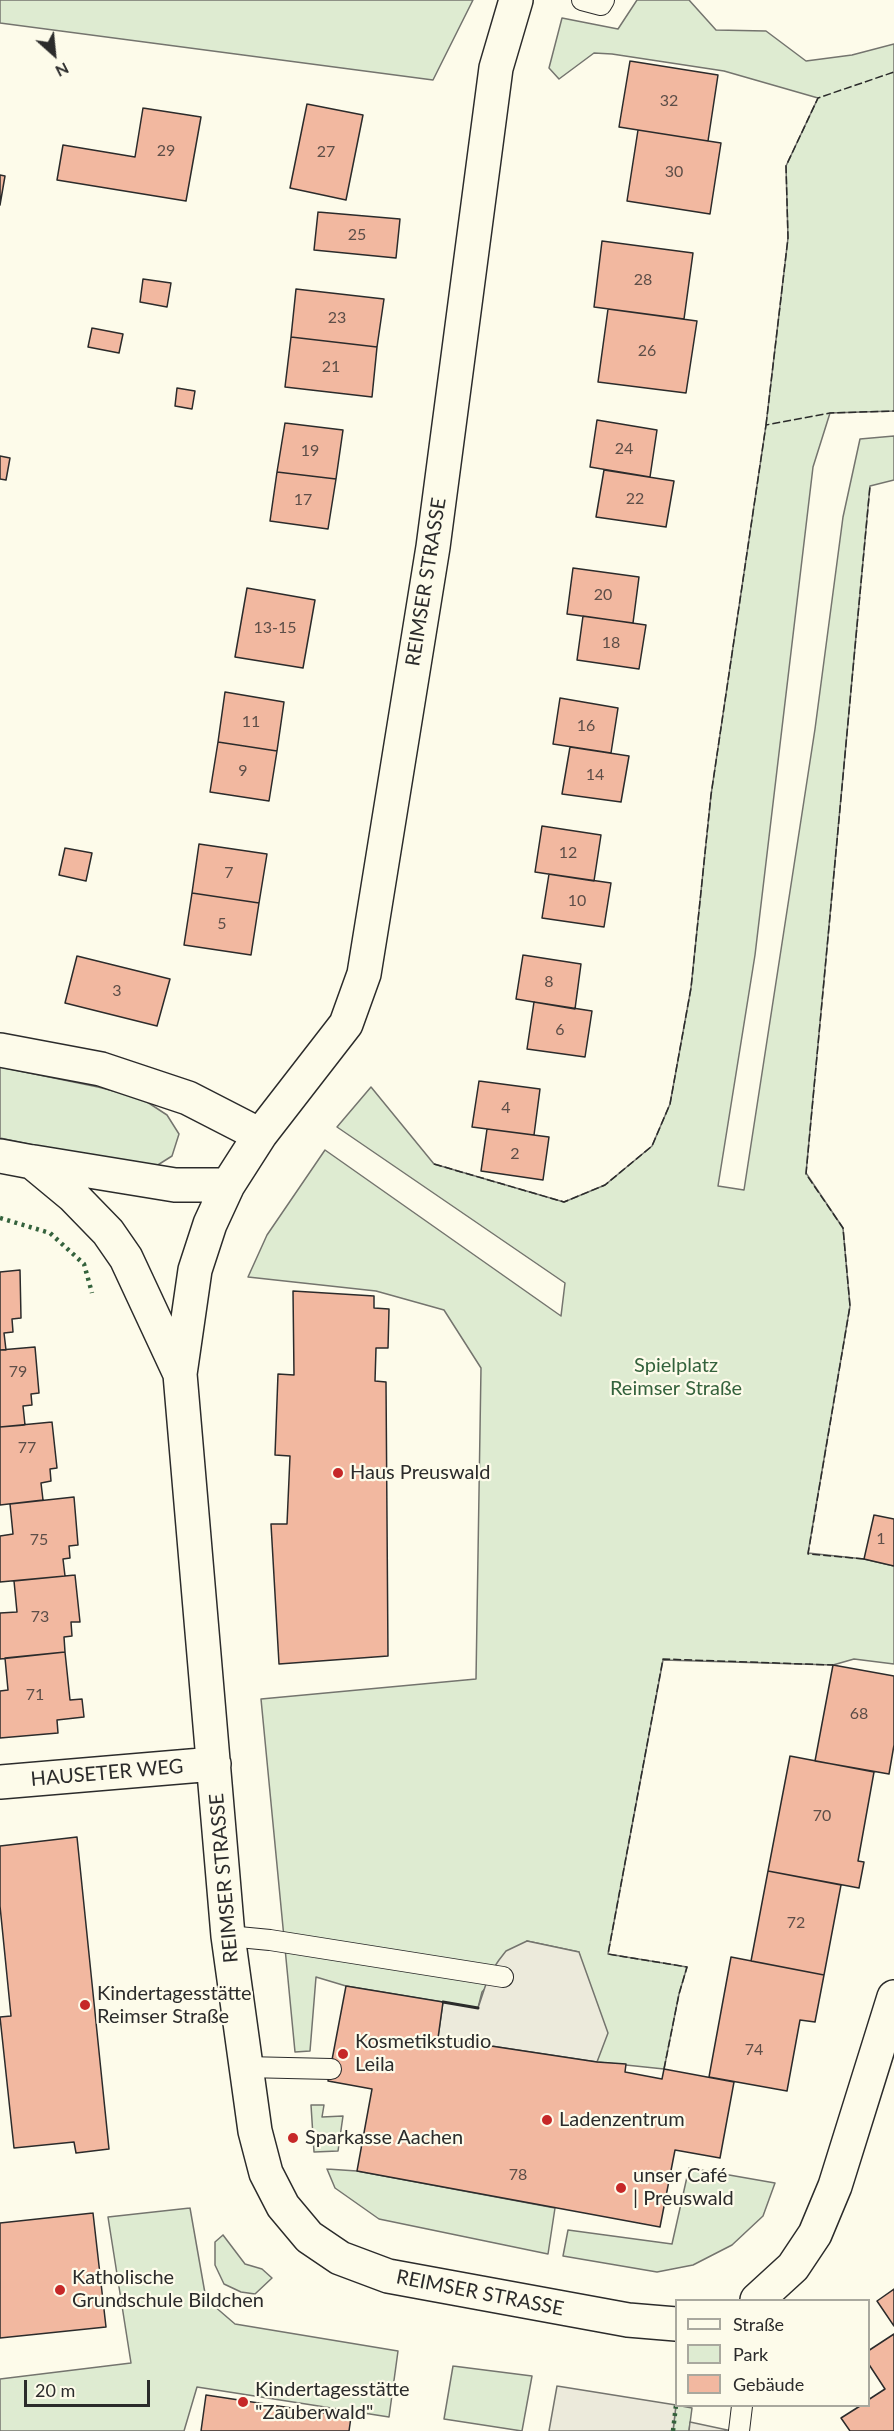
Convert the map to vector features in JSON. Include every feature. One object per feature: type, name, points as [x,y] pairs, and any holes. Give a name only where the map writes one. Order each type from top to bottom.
[{"type":"street","name":"REIMSER STRASSE","points":[[516,0],[496,68],[433,548],[364,974],[346,1024],[260,1135],[228,1185],[210,1224],[195,1270],[180,1374],[228,1936],[255,2131],[266,2173],[283,2206],[309,2237],[340,2258],[388,2276],[617,2318],[675,2324]]},
{"type":"street","points":[[0,1050],[101,1069],[123,1076],[188,1098],[260,1135]]},
{"type":"street","name":"REIMSER STRASSE","points":[[0,1156],[175,1185],[228,1185]]},
{"type":"street","name":"REIMSER STRASSE","points":[[32,1162],[73,1196],[108,1232],[126,1258],[180,1374]]},
{"type":"street","name":"HAUSETER WEG","points":[[0,1782],[214,1764]]},
{"type":"street","points":[[759,2299],[794,2267],[814,2234],[835,2186],[894,1997]]},
{"type":"lane","points":[[582,0],[601,5],[604,0]]},
{"type":"lane","points":[[228,1936],[270,1940],[503,1977]]},
{"type":"lane","points":[[245,2067],[331,2070]]},
{"type":"lane","points":[[739,2431],[742,2407]]},
{"type":"green space","points":[[0,0],[473,0],[433,80],[0,23]]},
{"type":"green space","name":"Spielplatz Reimser Straße","points":[[637,0],[689,0],[716,30],[766,31],[806,61],[852,55],[894,44],[894,411],[830,413],[813,467],[755,955],[718,1186],[744,1190],[815,729],[843,517],[860,439],[894,436],[894,480],[870,486],[806,1173],[843,1228],[850,1306],[808,1553],[864,1559],[894,1566],[894,1664],[854,1659],[833,1665],[663,1660],[608,1954],[687,1967],[679,1994],[664,2069],[597,2062],[579,1952],[527,1941],[482,1992],[478,2008],[346,1986],[316,1977],[310,2051],[295,2052],[261,1699],[476,1679],[481,1368],[444,1310],[376,1291],[248,1277],[267,1235],[325,1150],[561,1316],[565,1283],[337,1127],[371,1087],[434,1164],[564,1202],[605,1185],[652,1146],[670,1104],[691,988],[711,795],[766,425],[788,238],[786,166],[818,98],[724,71],[612,54],[594,53],[559,79],[549,68],[562,18],[618,29]]},
{"type":"green space","points":[[0,1067],[141,1098],[167,1115],[179,1134],[172,1156],[153,1168],[0,1138]]},
{"type":"green space","points":[[311,2105],[324,2105],[322,2117],[343,2116],[338,2151],[314,2152]]},
{"type":"green space","points":[[689,2168],[775,2183],[763,2216],[732,2245],[693,2265],[657,2272],[563,2256],[568,2230],[672,2244]]},
{"type":"green space","points":[[327,2169],[357,2171],[555,2208],[548,2254],[379,2219],[335,2188]]},
{"type":"green space","points":[[190,2208],[206,2299],[235,2324],[398,2351],[389,2417],[197,2387],[184,2431],[0,2431],[0,2379],[131,2363],[108,2217]]},
{"type":"green space","points":[[223,2235],[245,2264],[262,2269],[272,2278],[255,2294],[241,2292],[224,2284],[215,2265],[215,2242]]},
{"type":"green space","points":[[453,2366],[532,2376],[522,2431],[444,2419]]},
{"type":"green space","points":[[676,2407],[692,2408],[689,2431],[673,2431]]},
{"type":"shaded area","points":[[527,1941],[579,1952],[608,2033],[597,2062],[438,2038],[443,2002],[478,2008],[489,1975],[499,1960],[506,1951]]},
{"type":"shaded area","points":[[557,2386],[675,2405],[676,2407],[673,2431],[549,2431]]},
{"type":"shaded area","points":[[690,2422],[732,2431],[689,2431]]},
{"type":"building","points":[[630,61],[718,75],[708,141],[619,127]]},
{"type":"building","points":[[307,104],[363,115],[346,200],[290,188]]},
{"type":"building","points":[[143,108],[201,117],[186,201],[57,180],[63,145],[135,157]]},
{"type":"building","points":[[638,130],[721,143],[710,214],[627,201]]},
{"type":"building","points":[[0,175],[5,176],[0,205]]},
{"type":"building","points":[[318,212],[400,219],[396,258],[314,250]]},
{"type":"building","points":[[602,241],[693,253],[684,319],[594,307]]},
{"type":"building","points":[[143,279],[171,283],[167,307],[140,302]]},
{"type":"building","points":[[296,289],[384,299],[377,347],[291,337]]},
{"type":"building","points":[[608,309],[697,321],[686,393],[598,382]]},
{"type":"building","points":[[92,328],[123,334],[119,353],[88,347]]},
{"type":"building","points":[[291,337],[377,347],[372,397],[285,387]]},
{"type":"building","points":[[177,388],[195,391],[192,409],[175,406]]},
{"type":"building","points":[[597,420],[657,430],[650,477],[590,467]]},
{"type":"building","points":[[285,423],[343,430],[336,479],[277,472]]},
{"type":"building","points":[[0,456],[10,458],[6,480],[0,479]]},
{"type":"building","points":[[604,470],[674,481],[666,527],[596,517]]},
{"type":"building","points":[[277,472],[336,479],[328,529],[270,521]]},
{"type":"building","points":[[573,568],[639,577],[633,623],[567,614]]},
{"type":"building","points":[[247,588],[315,600],[303,668],[235,657]]},
{"type":"building","points":[[583,616],[646,625],[639,669],[577,660]]},
{"type":"building","points":[[225,692],[284,702],[277,751],[218,742]]},
{"type":"building","points":[[560,698],[618,708],[611,753],[553,744]]},
{"type":"building","points":[[218,742],[277,751],[269,801],[210,792]]},
{"type":"building","points":[[570,747],[629,756],[621,802],[562,794]]},
{"type":"building","points":[[542,826],[601,835],[594,881],[535,872]]},
{"type":"building","points":[[199,844],[267,854],[259,903],[192,893]]},
{"type":"building","points":[[65,848],[92,853],[86,881],[59,875]]},
{"type":"building","points":[[549,874],[611,883],[604,927],[542,918]]},
{"type":"building","points":[[192,893],[259,903],[251,955],[184,945]]},
{"type":"building","points":[[523,955],[581,964],[575,1009],[516,999]]},
{"type":"building","points":[[77,956],[170,979],[157,1026],[65,1003]]},
{"type":"building","points":[[534,1002],[592,1011],[585,1057],[527,1049]]},
{"type":"building","points":[[479,1081],[540,1089],[534,1135],[472,1127]]},
{"type":"building","points":[[487,1129],[549,1137],[543,1180],[481,1171]]},
{"type":"building","points":[[20,1270],[21,1318],[12,1319],[13,1332],[4,1333],[6,1350],[0,1350],[0,1272]]},
{"type":"building","name":"Haus Preuswald","points":[[293,1291],[374,1296],[374,1308],[389,1309],[388,1348],[376,1348],[375,1381],[386,1382],[388,1656],[279,1664],[271,1524],[287,1524],[290,1456],[275,1455],[278,1374],[294,1375]]},
{"type":"building","points":[[35,1347],[39,1393],[31,1394],[32,1405],[23,1406],[25,1425],[0,1427],[0,1350]]},
{"type":"building","points":[[52,1422],[57,1468],[50,1469],[51,1481],[41,1483],[43,1500],[0,1505],[0,1427]]},
{"type":"building","points":[[74,1497],[78,1545],[69,1546],[70,1558],[63,1559],[65,1576],[0,1582],[0,1536],[13,1534],[10,1504]]},
{"type":"building","points":[[874,1515],[894,1519],[894,1566],[864,1559]]},
{"type":"building","points":[[75,1575],[80,1622],[71,1622],[72,1636],[64,1637],[65,1652],[0,1659],[0,1613],[17,1612],[14,1581]]},
{"type":"building","points":[[65,1652],[70,1700],[82,1699],[84,1717],[57,1720],[58,1733],[0,1738],[0,1691],[8,1690],[5,1658]]},
{"type":"building","points":[[833,1665],[894,1676],[894,1745],[889,1774],[815,1761]]},
{"type":"building","points":[[790,1756],[874,1772],[858,1861],[864,1862],[859,1888],[768,1871]]},
{"type":"building","points":[[77,1837],[109,2149],[76,2153],[74,2142],[14,2148],[0,2017],[11,2016],[0,1906],[0,1846]]},
{"type":"building","points":[[768,1871],[841,1885],[824,1975],[751,1961]]},
{"type":"building","points":[[731,1957],[824,1975],[815,2022],[800,2020],[787,2091],[709,2077]]},
{"type":"building","name":"Ladenzentrum","points":[[346,1986],[443,2002],[438,2038],[597,2062],[626,2064],[625,2072],[662,2079],[664,2069],[734,2082],[720,2158],[675,2150],[660,2227],[357,2171],[372,2089],[328,2081]]},
{"type":"building","points":[[93,2213],[106,2327],[0,2338],[0,2223]]},
{"type":"building","points":[[894,2289],[894,2326],[877,2301]]},
{"type":"building","points":[[894,2334],[894,2431],[850,2431],[841,2418],[858,2407],[870,2407],[870,2399],[885,2389],[870,2366],[870,2350]]},
{"type":"building","name":"Kindertagesstätte \"Zauberwald\"","points":[[206,2395],[351,2417],[349,2431],[201,2431]]},
{"type":"hedge","points":[[0,1218],[50,1233],[84,1264],[92,1293]]},
{"type":"hedge","points":[[673,2431],[676,2407]]},
{"type":"fence","points":[[766,425],[788,238],[786,166],[818,98],[894,72]]},
{"type":"fence","points":[[434,1164],[564,1202],[605,1185],[652,1146],[670,1104],[691,988],[711,795],[766,425],[830,413],[894,411]]},
{"type":"fence","points":[[864,1559],[808,1554],[850,1306],[843,1228],[806,1174],[870,486]]},
{"type":"fence","points":[[664,2069],[679,1994],[687,1967],[608,1954],[663,1659],[833,1665]]},
{"type":"wall","points":[[443,2002],[478,2008]]},
{"type":"place","name":"Haus Preuswald","points":[[338,1473]]},
{"type":"place","name":"Kindertagesstätte Reimser Straße","points":[[85,2005]]},
{"type":"place","name":"Kosmetikstudio Leila","points":[[343,2054]]},
{"type":"place","name":"Ladenzentrum","points":[[547,2120]]},
{"type":"place","name":"Sparkasse Aachen","points":[[293,2138]]},
{"type":"place","name":"unser Café | Preuswald","points":[[621,2188]]},
{"type":"place","name":"Katholische Grundschule Bildchen","points":[[60,2290]]},
{"type":"place","name":"Kindertagesstätte \"Zauberwald\"","points":[[243,2402]]}]
